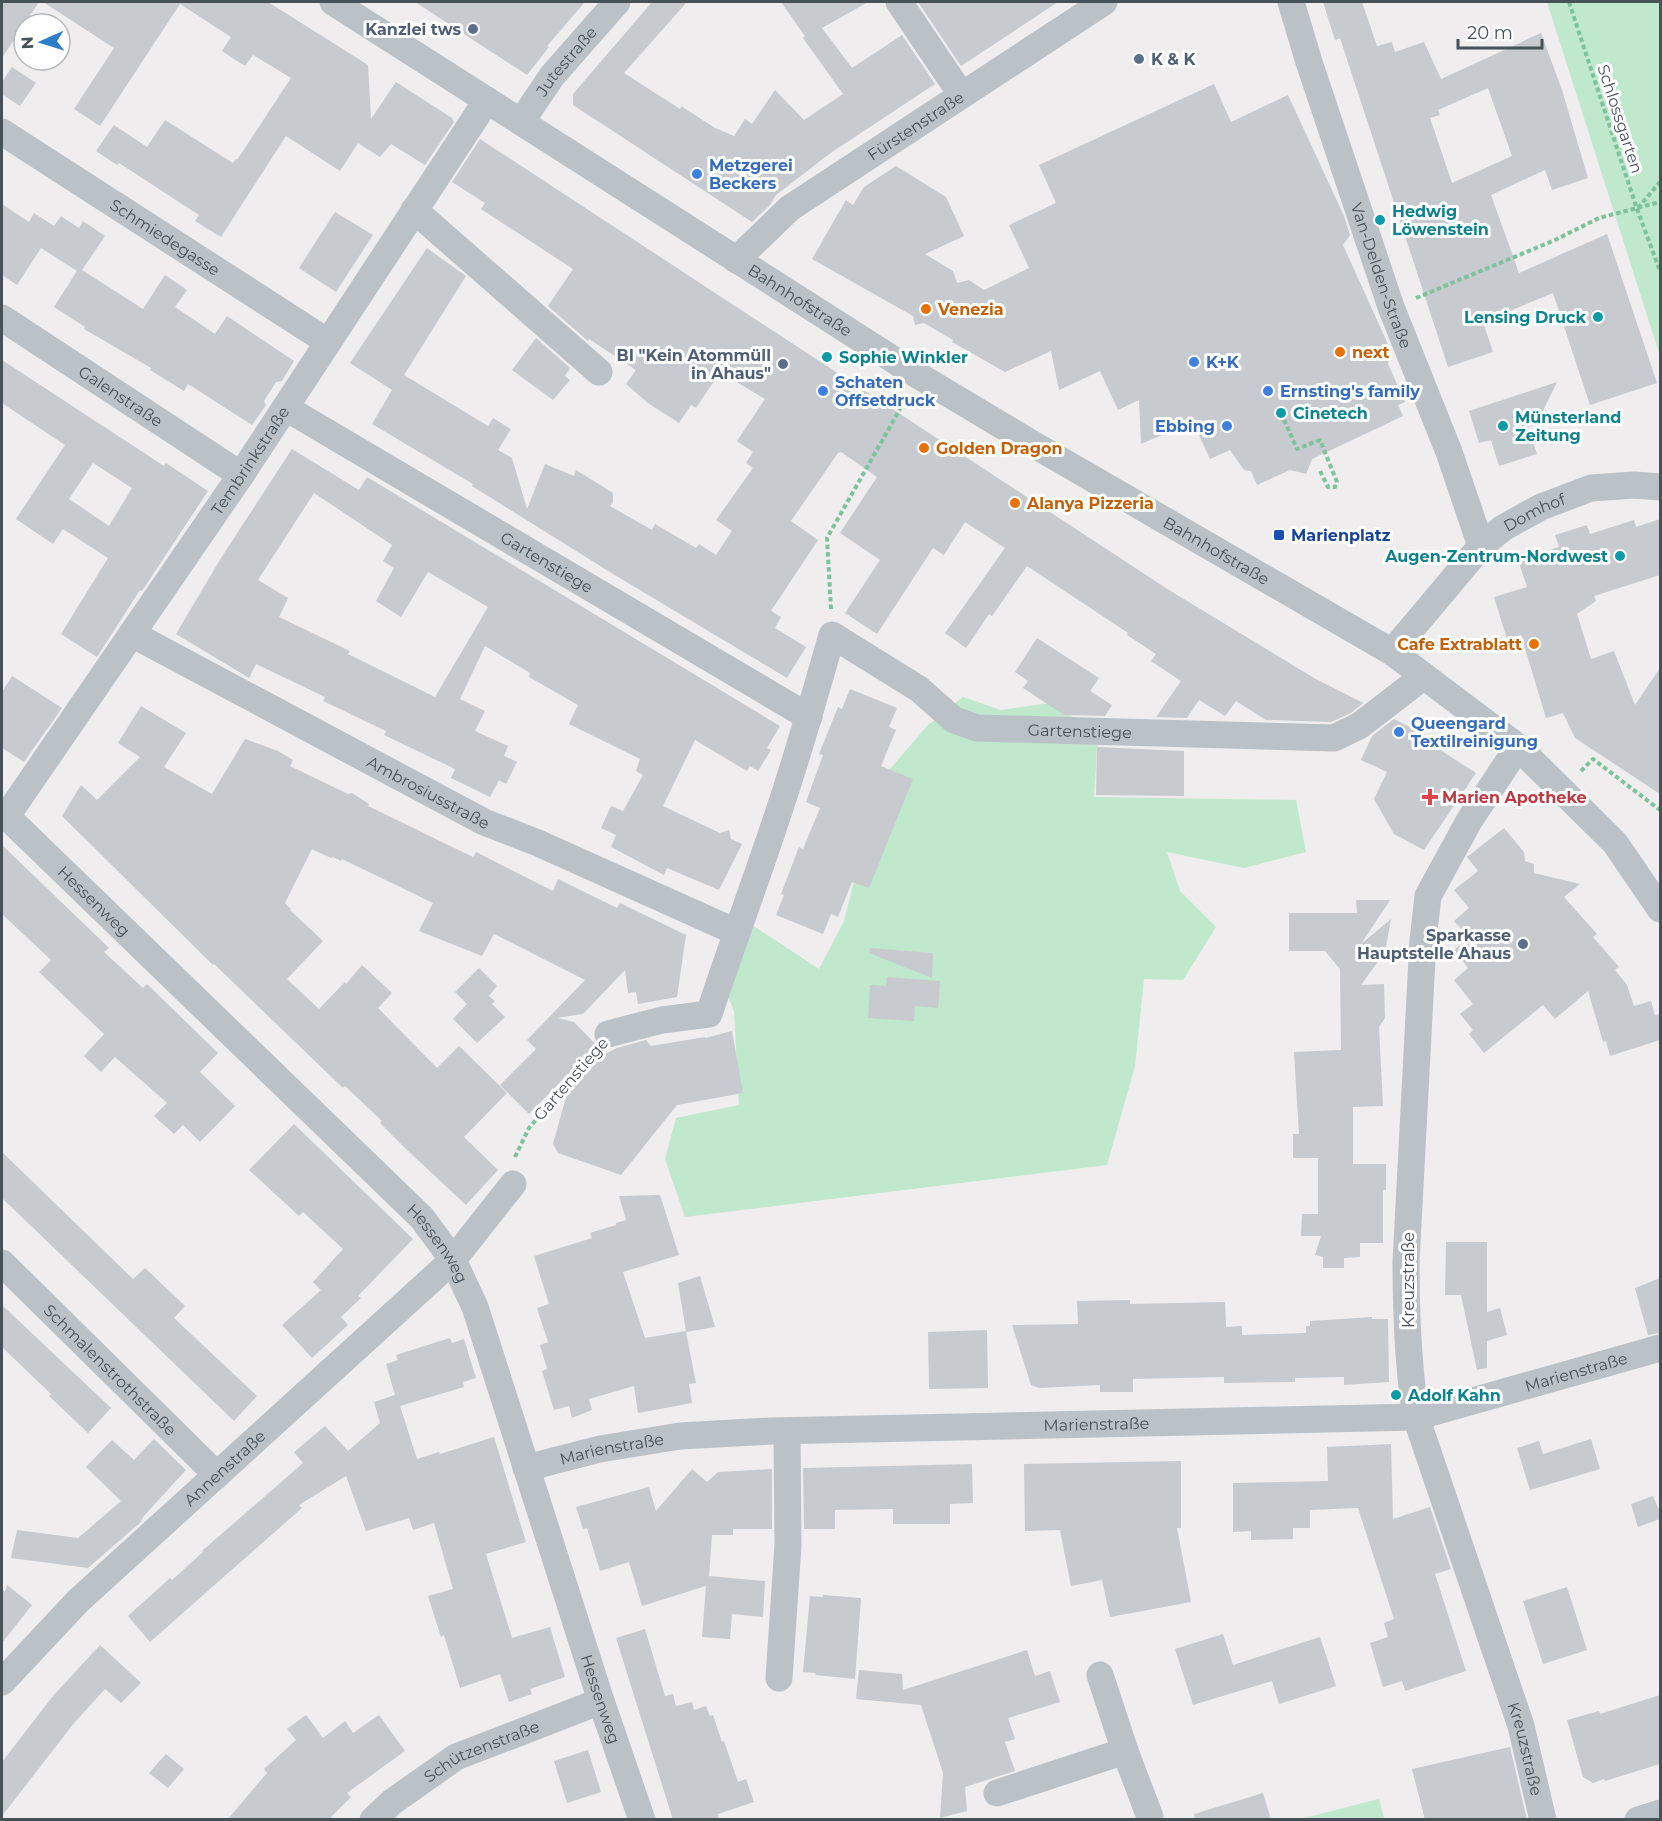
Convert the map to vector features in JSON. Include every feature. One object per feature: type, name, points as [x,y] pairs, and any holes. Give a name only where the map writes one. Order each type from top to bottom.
[{"type":"street","name":"Bahnhofstraße","points":[[333,2],[919,376],[1392,652],[1518,747],[1615,843],[1660,909]]},
{"type":"street","name":"Jutestraße","points":[[522,122],[552,76],[616,2]]},
{"type":"street","points":[[899,2],[961,94]]},
{"type":"street","name":"Fürstenstraße","points":[[736,260],[790,208],[1104,2]]},
{"type":"street","name":"Van-Delden-Straße","points":[[1291,2],[1390,307],[1449,452],[1482,546]]},
{"type":"street","name":"Tembrinkstraße","points":[[4,815],[242,475],[488,100]]},
{"type":"street","name":"Schmiedegasse","points":[[2,132],[328,342]]},
{"type":"street","points":[[414,210],[599,372]]},
{"type":"street","name":"Galenstraße","points":[[2,318],[242,475]]},
{"type":"street","name":"Gartenstiege","points":[[286,408],[809,717]]},
{"type":"street","name":"Domhof","points":[[1392,652],[1482,546],[1503,528],[1541,507],[1591,488],[1635,485],[1660,487]]},
{"type":"street","name":"Ambrosiusstraße","points":[[132,634],[484,822],[538,843],[736,932]]},
{"type":"street","name":"Gartenstiege","points":[[608,1034],[662,1020],[710,1014],[736,932],[778,815],[832,635],[919,689],[954,720],[977,728],[1334,738],[1359,726],[1424,676]]},
{"type":"street","name":"Kreuzstraße","points":[[1518,747],[1469,821],[1428,896],[1423,940],[1406,1262],[1406,1307],[1411,1385],[1416,1417],[1521,1726],[1543,1820]]},
{"type":"street","name":"Hessenweg","points":[[4,815],[422,1218],[453,1260],[475,1307],[642,1820]]},
{"type":"street","points":[[453,1260],[513,1184]]},
{"type":"street","name":"Annenstraße","points":[[2,1682],[78,1601],[453,1260]]},
{"type":"street","name":"Schmalenstrothstraße","points":[[2,1263],[217,1475]]},
{"type":"street","name":"Marienstraße","points":[[526,1468],[600,1449],[680,1436],[1416,1417],[1660,1348]]},
{"type":"street","points":[[778,1678],[788,1545],[787,1432]]},
{"type":"street","points":[[1100,1676],[1150,1817]]},
{"type":"street","name":"Schützenstraße","points":[[373,1820],[392,1802],[456,1757],[602,1701]]},
{"type":"street","points":[[997,1793],[1125,1751]]},
{"type":"street","points":[[1638,1820],[1660,1813]]},
{"type":"path","name":"Schlossgarten","points":[[1569,2],[1637,209],[1660,271]]},
{"type":"path","points":[[1637,209],[1660,182]]},
{"type":"path","points":[[1390,307],[1444,287],[1545,244],[1599,218],[1660,202]]},
{"type":"path","points":[[832,635],[827,538],[919,376]]},
{"type":"path","points":[[1281,413],[1297,449],[1320,440],[1337,482],[1335,487],[1328,487],[1320,471]]},
{"type":"path","points":[[1593,759],[1660,810]]},
{"type":"path","name":"Gartenstiege","points":[[513,1184],[515,1154],[529,1128],[608,1034]]},
{"type":"green space","points":[[1547,2],[1660,2],[1660,356]]},
{"type":"green space","points":[[963,697],[1001,710],[1050,703],[1098,732],[1094,797],[1296,800],[1306,852],[1244,868],[1167,852],[1180,891],[1216,927],[1183,980],[1144,979],[1135,1066],[1107,1165],[685,1217],[665,1159],[676,1118],[739,1105],[734,1011],[728,996],[752,925],[819,969],[844,921],[867,830],[890,769],[927,726]]},
{"type":"green space","points":[[1379,1799],[1384,1819],[1300,1819]]},
{"type":"building","points":[[2,2],[39,2],[32,12],[12,12],[12,43],[2,58]]},
{"type":"building","points":[[43,2],[268,2],[368,65],[371,119],[396,82],[452,118],[454,122],[425,165],[391,144],[380,157],[358,143],[340,171],[286,136],[221,237],[195,221],[199,215],[119,163],[117,165],[96,151],[114,125],[147,147],[165,120],[233,163],[291,78],[253,55],[245,66],[222,51],[231,37],[180,4],[100,126],[74,109],[114,48],[72,21],[72,12],[58,12]]},
{"type":"building","points":[[415,2],[585,2],[547,46],[549,47],[527,75]]},
{"type":"building","points":[[652,2],[687,2],[624,73],[680,109],[681,106],[715,128],[734,136],[745,119],[752,124],[775,90],[804,120],[843,94],[803,38],[805,36],[781,2],[868,2],[822,28],[852,68],[902,35],[935,84],[832,152],[776,195],[769,206],[752,222],[573,105],[573,94]]},
{"type":"building","points":[[918,2],[1058,2],[961,66]]},
{"type":"building","points":[[1323,2],[1362,2],[1377,46],[1392,42],[1395,52],[1424,42],[1441,79],[1541,33],[1562,90],[1588,178],[1552,190],[1545,170],[1491,195],[1519,273],[1607,234],[1657,383],[1590,405],[1553,293],[1483,322],[1493,352],[1448,367],[1340,38],[1335,40]],"holes":[[[1488,88],[1512,156],[1452,183],[1430,118],[1440,115],[1438,110]]]},
{"type":"building","points":[[12,67],[12,72],[20,72],[36,83],[20,106],[2,94],[2,82]]},
{"type":"building","points":[[1214,84],[1231,122],[1288,95],[1344,216],[1350,235],[1343,245],[1391,351],[1388,364],[1405,402],[1398,405],[1403,416],[1312,459],[1306,474],[1290,470],[1257,485],[1251,471],[1244,470],[1230,450],[1210,459],[1193,422],[1141,444],[1139,400],[1118,410],[1100,371],[1059,390],[1051,351],[1005,372],[924,323],[915,325],[913,316],[812,259],[846,200],[853,205],[864,187],[896,166],[946,197],[964,236],[925,254],[953,271],[957,283],[969,280],[984,290],[1029,268],[1009,225],[1056,203],[1039,165]]},
{"type":"building","points":[[480,139],[1169,590],[1314,678],[1363,703],[1351,713],[1331,722],[1266,720],[1236,701],[1225,716],[1199,700],[1187,718],[1156,717],[1181,681],[1151,661],[1156,654],[1127,635],[1128,633],[1027,566],[992,616],[989,614],[966,648],[945,633],[1005,548],[965,522],[944,555],[933,548],[877,634],[845,613],[880,560],[840,533],[877,477],[841,452],[838,453],[791,521],[818,540],[771,611],[781,617],[775,628],[806,647],[787,678],[613,574],[472,486],[473,484],[372,424],[392,390],[350,363],[427,248],[466,276],[404,375],[488,426],[493,418],[511,429],[498,450],[512,458],[527,509],[545,464],[574,476],[576,470],[613,493],[613,502],[610,506],[652,530],[655,524],[696,548],[699,544],[716,555],[732,531],[716,520],[753,468],[746,463],[753,452],[737,441],[765,399],[720,372],[696,408],[691,405],[679,423],[648,403],[626,384],[636,370],[589,339],[588,341],[548,306],[573,269],[481,209],[485,203],[452,182]]},
{"type":"building","points":[[2,204],[29,222],[34,213],[54,226],[61,216],[79,228],[83,221],[105,236],[82,270],[143,309],[165,275],[187,290],[175,307],[215,334],[227,316],[294,361],[282,381],[276,382],[264,401],[266,405],[252,425],[188,384],[184,391],[150,370],[151,368],[84,329],[85,327],[54,307],[77,271],[41,248],[17,285],[2,275]]},
{"type":"building","points":[[335,212],[373,235],[336,292],[299,268]]},
{"type":"building","points":[[536,338],[570,368],[565,376],[570,380],[553,400],[512,370]]},
{"type":"building","points":[[2,360],[164,466],[166,463],[208,491],[97,657],[61,634],[108,558],[63,529],[53,544],[16,519],[65,445],[2,403]],"holes":[[[93,463],[132,488],[109,526],[69,499]]]},
{"type":"building","name":"Münsterland Zeitung","points":[[1557,382],[1536,425],[1528,427],[1537,454],[1499,466],[1491,440],[1479,443],[1469,411]]},
{"type":"building","points":[[292,449],[359,490],[367,477],[780,726],[767,748],[771,750],[758,771],[750,766],[747,771],[695,740],[663,806],[720,833],[729,830],[731,839],[742,844],[719,890],[667,868],[664,875],[611,847],[616,835],[601,828],[611,806],[623,811],[643,775],[636,771],[640,759],[569,724],[578,705],[529,677],[530,673],[485,646],[460,699],[485,711],[475,731],[508,746],[504,756],[517,762],[506,784],[499,780],[490,797],[451,778],[455,769],[384,735],[386,731],[323,701],[325,697],[256,664],[249,678],[176,634],[221,558]],"holes":[[[314,493],[392,545],[383,561],[394,568],[376,601],[401,617],[428,572],[488,607],[435,697],[348,654],[350,651],[279,617],[288,598],[258,580]]]},
{"type":"building","points":[[1660,519],[1660,575],[1594,596],[1596,601],[1577,614],[1591,659],[1614,651],[1635,705],[1660,668],[1660,794],[1575,738],[1563,713],[1546,718],[1521,635],[1507,639],[1494,597],[1527,587],[1518,560],[1559,547],[1555,535],[1587,525],[1590,534],[1634,520],[1636,527]]},
{"type":"building","points":[[1037,638],[1099,678],[1090,691],[1112,705],[1105,716],[1064,715],[1023,688],[1028,681],[1015,672]]},
{"type":"building","points":[[12,676],[62,708],[24,762],[2,748],[2,692]]},
{"type":"building","points":[[850,689],[897,708],[889,727],[896,730],[881,766],[913,779],[869,888],[852,882],[838,917],[831,914],[823,934],[776,915],[784,895],[781,894],[799,847],[803,849],[820,808],[806,802],[823,755],[819,754],[838,707],[842,709]]},
{"type":"building","points":[[141,706],[186,733],[164,767],[212,794],[245,739],[278,751],[293,760],[290,766],[348,794],[352,793],[369,804],[368,806],[473,857],[476,852],[553,891],[558,879],[617,908],[620,903],[686,935],[677,997],[638,1004],[636,992],[628,993],[625,970],[583,1014],[557,1018],[574,1022],[605,1054],[617,1048],[646,1040],[651,1046],[705,1038],[732,1031],[743,1093],[677,1105],[621,1175],[558,1153],[553,1144],[574,1068],[529,1114],[500,1085],[536,1049],[527,1040],[585,980],[494,934],[482,956],[419,931],[433,903],[342,859],[341,861],[331,858],[312,849],[285,903],[323,941],[287,979],[319,1009],[345,982],[346,984],[362,965],[392,993],[378,1008],[437,1068],[459,1046],[507,1093],[464,1137],[498,1170],[466,1205],[380,1123],[382,1121],[345,1086],[343,1088],[213,965],[62,816],[81,785],[97,800],[140,757],[118,743]]},
{"type":"building","points":[[1394,719],[1430,737],[1428,742],[1476,773],[1424,850],[1394,834],[1374,799],[1387,772],[1361,760],[1372,736]]},
{"type":"building","points":[[1097,747],[1184,751],[1184,796],[1096,795]]},
{"type":"building","name":"Sparkasse Hauptstelle Ahaus","points":[[1504,828],[1524,852],[1525,861],[1534,864],[1534,873],[1580,884],[1564,897],[1597,934],[1593,937],[1619,967],[1615,970],[1627,985],[1634,1006],[1651,1001],[1655,1015],[1660,1014],[1660,1040],[1610,1056],[1606,1041],[1603,1042],[1588,991],[1555,1019],[1543,1005],[1484,1053],[1469,1034],[1473,1030],[1460,1014],[1473,1004],[1454,980],[1468,968],[1454,950],[1469,938],[1454,921],[1469,908],[1454,890],[1478,871],[1467,857]]},
{"type":"building","points":[[2,845],[109,948],[104,952],[143,988],[147,984],[218,1053],[200,1072],[235,1106],[200,1142],[183,1125],[174,1134],[154,1116],[167,1103],[115,1057],[101,1072],[84,1056],[104,1034],[39,972],[51,960],[2,914]]},
{"type":"building","points":[[1356,900],[1390,900],[1361,944],[1391,919],[1385,952],[1361,985],[1384,984],[1385,1018],[1379,1027],[1383,1106],[1353,1107],[1353,1164],[1386,1164],[1386,1190],[1383,1190],[1383,1243],[1360,1243],[1360,1257],[1344,1258],[1344,1268],[1323,1268],[1323,1257],[1315,1255],[1321,1236],[1301,1236],[1302,1214],[1318,1214],[1318,1158],[1293,1158],[1293,1134],[1299,1134],[1294,1052],[1341,1050],[1340,969],[1325,951],[1289,951],[1289,913],[1357,913]]},
{"type":"building","points":[[870,948],[933,953],[932,978],[869,953]]},
{"type":"building","points":[[479,968],[497,986],[489,996],[495,1001],[492,1004],[505,1017],[477,1043],[453,1019],[467,1004],[455,992]]},
{"type":"building","points":[[887,977],[940,981],[938,1008],[915,1006],[914,1021],[868,1018],[870,985],[886,986]]},
{"type":"building","points":[[294,1124],[413,1239],[358,1296],[361,1298],[341,1317],[348,1325],[312,1358],[282,1325],[321,1290],[313,1282],[343,1249],[303,1212],[299,1216],[249,1170]]},
{"type":"building","points":[[2,1152],[133,1279],[145,1268],[185,1306],[174,1318],[257,1396],[234,1421],[2,1198]]},
{"type":"building","points":[[660,1195],[679,1255],[623,1272],[645,1338],[686,1331],[678,1283],[700,1276],[715,1327],[686,1332],[696,1383],[689,1384],[692,1403],[638,1413],[634,1386],[589,1399],[592,1410],[572,1418],[569,1406],[554,1410],[542,1371],[547,1369],[540,1345],[548,1342],[537,1308],[549,1304],[534,1256],[592,1238],[590,1233],[626,1220],[619,1196]]},
{"type":"building","points":[[1446,1242],[1487,1242],[1487,1312],[1500,1308],[1507,1335],[1487,1341],[1487,1368],[1477,1370],[1461,1295],[1445,1295]]},
{"type":"building","points":[[1660,1278],[1660,1333],[1648,1335],[1635,1288]]},
{"type":"building","points":[[1130,1300],[1130,1304],[1225,1302],[1226,1327],[1242,1326],[1242,1335],[1306,1333],[1306,1326],[1310,1326],[1310,1321],[1372,1317],[1372,1319],[1388,1319],[1389,1382],[1344,1385],[1344,1377],[1295,1378],[1295,1382],[1224,1383],[1224,1377],[1133,1379],[1133,1392],[1100,1392],[1100,1385],[1039,1388],[1031,1385],[1012,1325],[1078,1324],[1077,1301]]},
{"type":"building","points":[[2,1305],[111,1408],[88,1433],[2,1347]]},
{"type":"building","points":[[987,1330],[988,1388],[929,1389],[928,1332]]},
{"type":"building","points":[[450,1338],[452,1343],[464,1339],[476,1378],[463,1382],[464,1387],[400,1406],[417,1459],[494,1437],[526,1542],[486,1554],[512,1638],[550,1627],[565,1677],[530,1689],[532,1694],[509,1702],[500,1674],[460,1688],[444,1635],[441,1637],[428,1596],[453,1589],[434,1523],[413,1530],[409,1518],[366,1531],[346,1476],[299,1505],[302,1508],[150,1642],[128,1616],[170,1578],[172,1580],[303,1463],[294,1452],[325,1426],[348,1451],[380,1423],[374,1402],[395,1395],[386,1364],[398,1360],[396,1355]]},
{"type":"building","points":[[154,1439],[186,1470],[141,1522],[88,1568],[11,1558],[17,1530],[78,1538],[121,1501],[86,1467],[112,1440],[134,1460]]},
{"type":"building","points":[[1591,1439],[1600,1469],[1530,1490],[1517,1448],[1539,1441],[1543,1454]]},
{"type":"building","points":[[1391,1444],[1393,1519],[1430,1507],[1451,1569],[1435,1574],[1466,1671],[1405,1691],[1402,1681],[1383,1687],[1370,1643],[1388,1637],[1384,1623],[1394,1619],[1358,1508],[1310,1510],[1310,1528],[1293,1528],[1293,1539],[1251,1540],[1251,1531],[1233,1532],[1233,1483],[1328,1481],[1327,1447]]},
{"type":"building","points":[[1181,1461],[1181,1528],[1177,1528],[1191,1602],[1110,1617],[1102,1580],[1071,1586],[1060,1530],[1025,1531],[1024,1464]]},
{"type":"building","points":[[972,1464],[973,1503],[950,1504],[950,1524],[893,1524],[893,1509],[835,1510],[835,1529],[804,1529],[803,1468]]},
{"type":"building","points":[[692,1469],[707,1482],[718,1472],[772,1469],[772,1529],[733,1529],[733,1535],[712,1535],[709,1576],[765,1581],[763,1617],[732,1614],[730,1639],[702,1637],[706,1586],[642,1606],[629,1562],[600,1571],[587,1528],[583,1529],[576,1507],[649,1487],[656,1511]]},
{"type":"building","points":[[1653,1496],[1660,1512],[1660,1519],[1638,1527],[1631,1504]]},
{"type":"building","points":[[7,1585],[32,1605],[2,1643],[2,1589],[5,1592]]},
{"type":"building","points":[[1567,1587],[1587,1650],[1543,1664],[1523,1601]]},
{"type":"building","points":[[823,1595],[861,1598],[855,1679],[803,1672],[810,1596],[823,1597]]},
{"type":"building","points":[[645,1629],[665,1696],[673,1694],[676,1706],[692,1702],[694,1710],[706,1706],[710,1716],[713,1715],[722,1742],[724,1741],[738,1782],[746,1779],[754,1802],[718,1814],[719,1820],[673,1820],[616,1638]]},
{"type":"building","points":[[1223,1634],[1233,1665],[1320,1637],[1336,1686],[1279,1704],[1272,1681],[1193,1705],[1175,1649]]},
{"type":"building","points":[[100,1645],[141,1683],[121,1703],[105,1689],[74,1723],[2,1816],[2,1762],[53,1696]]},
{"type":"building","points":[[1027,1650],[1035,1676],[1050,1671],[1060,1702],[1008,1718],[1015,1739],[1005,1742],[1015,1771],[965,1787],[967,1811],[940,1818],[943,1773],[921,1705],[856,1699],[859,1670],[902,1674],[903,1690]]},
{"type":"building","points":[[1660,1695],[1660,1764],[1605,1781],[1604,1779],[1593,1783],[1583,1777],[1567,1720],[1599,1711],[1600,1714]]},
{"type":"building","points":[[306,1715],[323,1738],[345,1721],[353,1733],[379,1715],[405,1751],[347,1793],[351,1797],[328,1820],[227,1820],[267,1773],[264,1769],[296,1740],[287,1729]]},
{"type":"building","points":[[1510,1747],[1527,1820],[1425,1820],[1412,1769]]},
{"type":"building","points":[[588,1750],[601,1792],[567,1803],[554,1761]]},
{"type":"building","points":[[166,1754],[184,1769],[168,1788],[149,1773]]},
{"type":"building","points":[[1263,1793],[1271,1820],[1195,1820],[1194,1814]]},
{"type":"place","name":"Kanzlei tws","points":[[473,29]]},
{"type":"place","name":"K & K","points":[[1139,59]]},
{"type":"place","name":"Metzgerei Beckers","points":[[697,174]]},
{"type":"place","name":"Hedwig Löwenstein","points":[[1380,220]]},
{"type":"place","name":"Venezia","points":[[926,309]]},
{"type":"place","name":"Lensing Druck","points":[[1598,317]]},
{"type":"place","name":"next","points":[[1340,352]]},
{"type":"place","name":"Sophie Winkler","points":[[827,357]]},
{"type":"place","name":"K+K","points":[[1194,362]]},
{"type":"place","name":"BI \"Kein Atommüll in Ahaus\"","points":[[783,364]]},
{"type":"place","name":"Schaten Offsetdruck","points":[[823,391]]},
{"type":"place","name":"Ernsting's family","points":[[1268,391]]},
{"type":"place","name":"Cinetech","points":[[1281,413]]},
{"type":"place","name":"Ebbing","points":[[1227,426]]},
{"type":"place","name":"Münsterland Zeitung","points":[[1503,426]]},
{"type":"place","name":"Golden Dragon","points":[[924,448]]},
{"type":"place","name":"Alanya Pizzeria","points":[[1015,503]]},
{"type":"place","name":"Marienplatz","points":[[1279,535]]},
{"type":"place","name":"Augen-Zentrum-Nordwest","points":[[1620,556]]},
{"type":"place","name":"Cafe Extrablatt","points":[[1534,644]]},
{"type":"place","name":"Queengard Textilreinigung","points":[[1399,732]]},
{"type":"place","name":"Marien Apotheke","points":[[1430,797]]},
{"type":"place","name":"Sparkasse Hauptstelle Ahaus","points":[[1523,944]]},
{"type":"place","name":"Adolf Kahn","points":[[1396,1395]]}]
